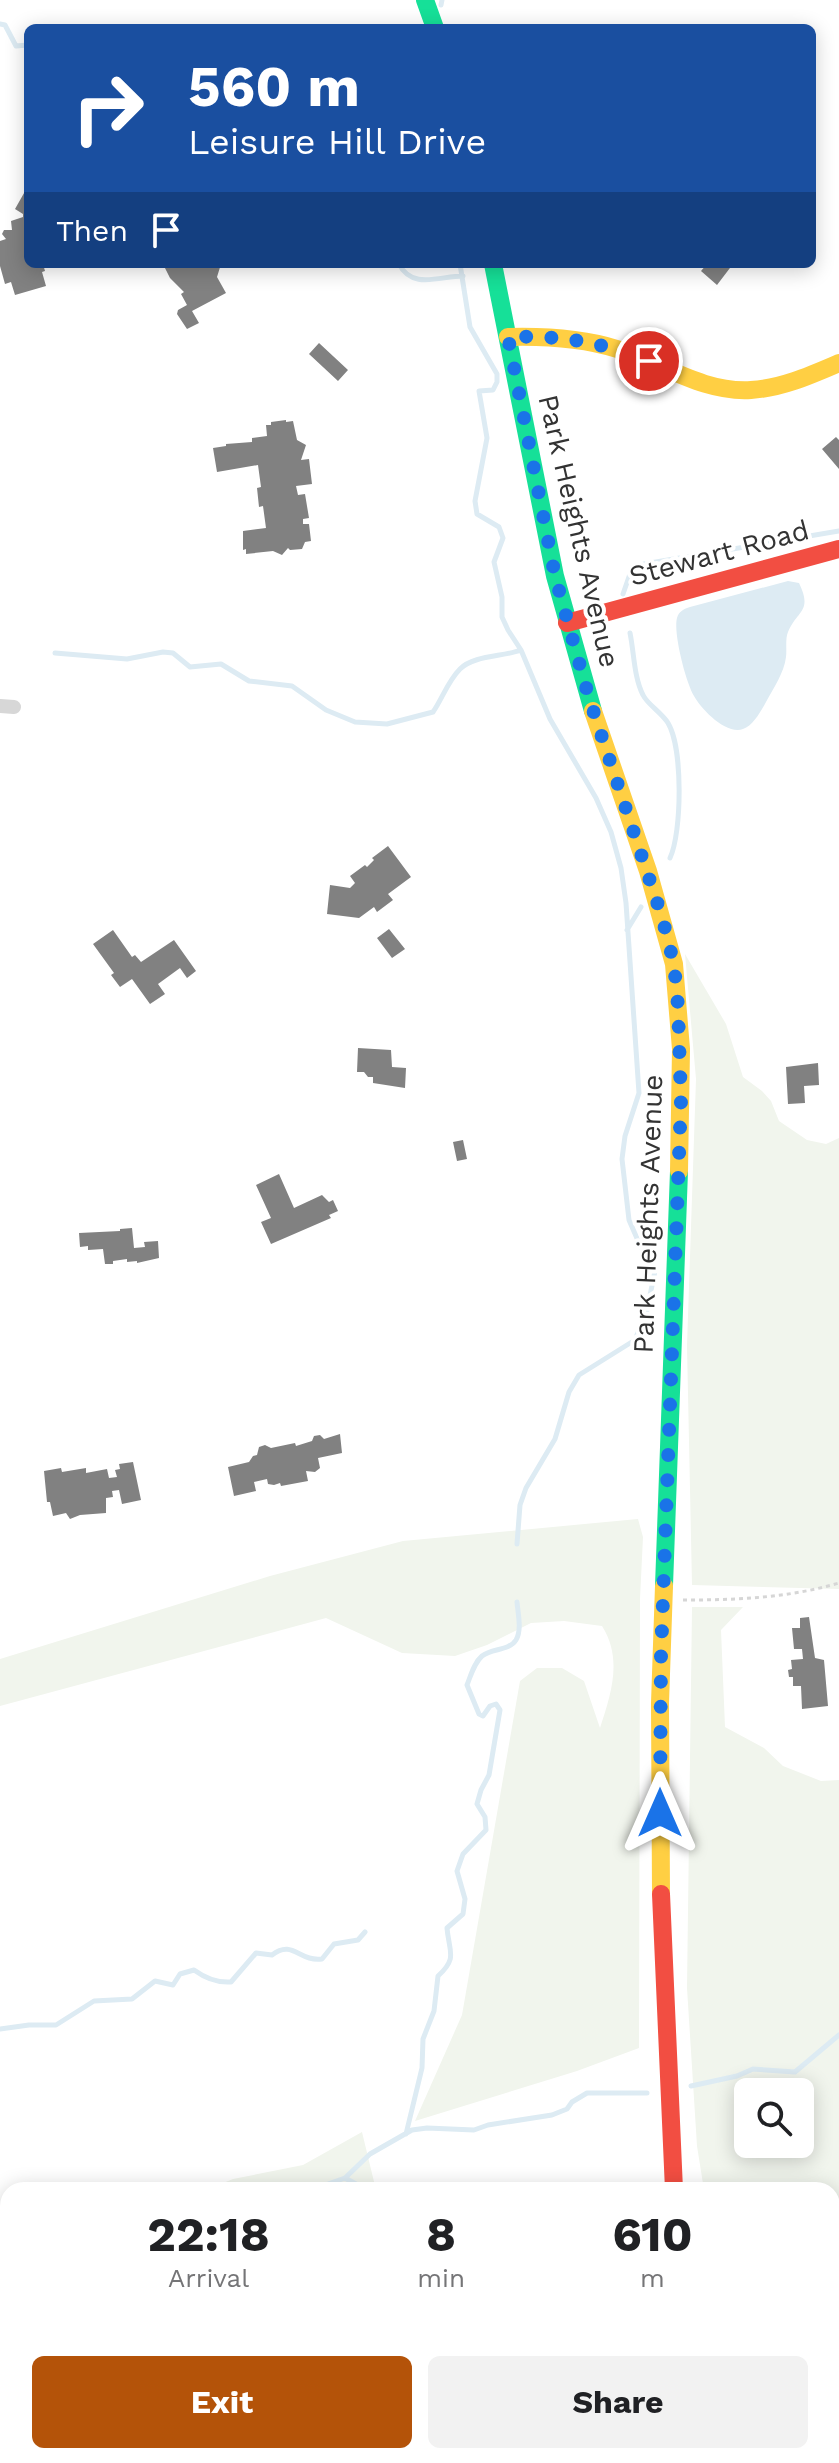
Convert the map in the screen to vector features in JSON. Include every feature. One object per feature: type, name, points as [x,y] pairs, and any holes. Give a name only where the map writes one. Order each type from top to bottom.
[{"type":"main road","points":[[425,0],[434,24]]},
{"type":"main road","name":"Park Heights Avenue","points":[[494,268],[555,576],[589,698],[662,917],[674,964],[678,1006],[681,1101],[660,1703],[661,1942],[674,2182]]},
{"type":"main road","points":[[508,337],[548,336],[584,340],[619,349],[711,386],[739,391],[773,388],[839,363]]},
{"type":"main road","name":"Stewart Road","points":[[567,623],[839,549]]},
{"type":"path","points":[[663,1600],[735,1600],[808,1592],[839,1583]]},
{"type":"shaded area","points":[[788,581],[799,583],[804,605],[788,632],[781,674],[753,722],[736,730],[722,725],[708,714],[691,690],[679,646],[678,616],[690,607]]},
{"type":"shaded area","points":[[685,954],[726,1024],[743,1077],[771,1101],[779,1121],[807,1140],[826,1144],[839,1138],[839,1589],[692,1585],[687,1346],[696,1079]]},
{"type":"shaded area","points":[[638,1519],[643,1537],[640,1599],[639,2048],[577,2071],[415,2121],[462,2015],[520,1681],[537,1668],[562,1668],[584,1681],[600,1728],[613,1677],[612,1651],[602,1626],[564,1621],[531,1623],[487,1645],[455,1656],[402,1653],[326,1618],[0,1706],[0,1659],[270,1576],[403,1541]]},
{"type":"shaded area","points":[[692,1607],[743,1607],[721,1630],[725,1727],[764,1748],[783,1766],[821,1781],[839,1780],[839,2182],[703,2182],[697,2146],[687,1988]]},
{"type":"shaded area","points":[[362,2132],[374,2182],[226,2182],[233,2179],[303,2165]]},
{"type":"building","points":[[24,193],[24,268],[44,268],[42,272],[46,286],[15,295],[11,282],[5,284],[0,266],[0,241],[6,239],[2,234],[4,230],[12,230],[11,221],[23,217],[15,209]]},
{"type":"building","points":[[165,268],[220,268],[217,277],[226,293],[192,311],[199,323],[187,329],[177,314],[187,305],[181,294],[184,292]]},
{"type":"building","points":[[704,268],[730,268],[717,285],[701,271]]},
{"type":"building","points":[[319,343],[348,370],[338,381],[309,354]]},
{"type":"building","points":[[293,421],[297,440],[306,445],[301,460],[309,459],[312,484],[296,486],[298,495],[305,494],[309,518],[303,519],[303,524],[309,524],[311,541],[305,542],[302,549],[288,548],[282,555],[273,551],[246,554],[246,549],[243,550],[243,531],[266,528],[263,506],[259,507],[257,488],[261,487],[258,465],[217,472],[213,448],[252,442],[252,438],[267,436],[266,425]]},
{"type":"building","points":[[836,437],[839,440],[839,469],[822,449]]},
{"type":"building","points":[[388,846],[411,877],[388,894],[393,900],[377,912],[374,907],[359,918],[327,914],[330,885],[350,888],[355,883],[350,876],[365,865],[367,867],[374,860],[372,858]]},
{"type":"building","points":[[389,929],[405,949],[392,958],[377,938]]},
{"type":"building","points":[[113,930],[132,957],[135,955],[141,962],[174,940],[196,971],[187,978],[180,968],[158,984],[165,994],[150,1004],[132,979],[120,987],[93,944]]},
{"type":"building","points":[[358,1048],[391,1050],[392,1067],[406,1068],[405,1088],[373,1083],[373,1077],[357,1072]]},
{"type":"building","points":[[818,1063],[819,1085],[804,1086],[805,1103],[788,1104],[786,1067]]},
{"type":"building","points":[[463,1140],[467,1159],[457,1161],[453,1142]]},
{"type":"building","points":[[279,1174],[294,1208],[322,1195],[329,1202],[333,1200],[338,1211],[329,1215],[331,1218],[271,1244],[261,1222],[271,1218],[256,1185]]},
{"type":"building","points":[[132,1228],[134,1248],[145,1247],[144,1242],[158,1241],[159,1258],[137,1263],[127,1262],[127,1259],[105,1264],[103,1249],[80,1247],[79,1233]]},
{"type":"building","points":[[340,1434],[342,1453],[318,1458],[320,1468],[315,1472],[306,1471],[308,1481],[281,1486],[280,1483],[268,1484],[267,1479],[254,1482],[256,1491],[234,1496],[228,1467],[249,1462],[257,1455],[259,1447],[295,1443],[296,1446],[312,1441],[314,1436],[320,1435],[324,1439]]},
{"type":"building","points":[[133,1462],[141,1500],[122,1504],[119,1490],[112,1491],[113,1497],[106,1498],[106,1513],[70,1519],[66,1513],[53,1516],[50,1502],[47,1502],[44,1471],[86,1468],[86,1473],[107,1469],[109,1478],[117,1477],[115,1470],[120,1469],[119,1464]]},
{"type":"building","points":[[809,1617],[815,1658],[824,1660],[828,1706],[802,1709],[801,1686],[793,1686],[793,1677],[789,1677],[788,1670],[792,1669],[791,1660],[803,1659],[802,1649],[794,1649],[792,1628],[800,1628],[800,1618]]},
{"type":"waterway","points":[[441,5],[442,0]]},
{"type":"waterway","points":[[0,24],[5,25],[16,46],[24,45]]},
{"type":"waterway","points":[[402,268],[411,277],[419,279],[463,276]]},
{"type":"waterway","points":[[461,268],[470,327],[497,374],[493,390],[479,391],[487,438],[475,501],[477,514],[499,527],[503,538],[494,562],[502,597],[502,617],[521,650],[550,719],[596,798],[611,832],[621,868],[639,1093],[625,1136],[622,1159],[629,1220],[655,1271],[647,1310],[635,1340],[579,1375],[569,1392],[555,1439],[526,1488],[520,1505],[517,1544]]},
{"type":"waterway","points":[[623,594],[631,571],[644,564],[839,531]]},
{"type":"waterway","points":[[630,633],[640,688],[645,699],[668,723],[676,751],[679,810],[670,858]]},
{"type":"waterway","points":[[55,653],[127,659],[173,653],[190,667],[221,664],[249,681],[292,686],[326,710],[355,722],[387,724],[433,712],[452,679],[466,664],[521,650]]},
{"type":"waterway","points":[[627,930],[641,907]]},
{"type":"waterway","points":[[406,2134],[422,2068],[423,2039],[434,2011],[438,1976],[450,1959],[447,1928],[463,1914],[465,1899],[457,1871],[463,1854],[486,1830],[485,1817],[477,1804],[489,1775],[500,1710],[496,1704],[490,1706],[483,1716],[479,1714],[467,1685],[482,1656],[509,1646],[516,1640],[519,1627],[517,1602]]},
{"type":"waterway","points":[[0,2029],[56,2025],[94,2001],[132,1999],[155,1981],[173,1985],[180,1974],[194,1970],[211,1979],[231,1982],[256,1953],[272,1955],[285,1949],[322,1959],[334,1944],[358,1940],[365,1932]]},
{"type":"waterway","points":[[691,2086],[737,2076],[753,2069],[795,2072],[839,2035]]},
{"type":"waterway","points":[[334,2182],[345,2178],[370,2154],[412,2130],[474,2130],[552,2115],[567,2109],[587,2093],[647,2093]]},
{"type":"waterway","points":[[345,2178],[352,2182]]},
{"type":"traffic: fast","points":[[425,0],[434,24]]},
{"type":"traffic: fast","points":[[494,268],[555,576],[593,711]]},
{"type":"traffic: fast","points":[[664,1586],[679,1171]]},
{"type":"traffic: slow","points":[[508,337],[563,338],[604,345],[699,382],[733,390],[774,387],[839,363]]},
{"type":"traffic: slow","points":[[593,711],[648,871],[674,964],[681,1049],[679,1171]]},
{"type":"traffic: slow","points":[[661,1894],[660,1703],[664,1586]]},
{"type":"traffic: jam","points":[[567,623],[839,549]]},
{"type":"traffic: jam","points":[[661,1894],[674,2182]]},
{"type":"route","points":[[649,361],[584,340],[548,336],[508,337],[567,623],[648,871],[674,964],[681,1049],[681,1101],[661,1656],[660,1813]]}]
